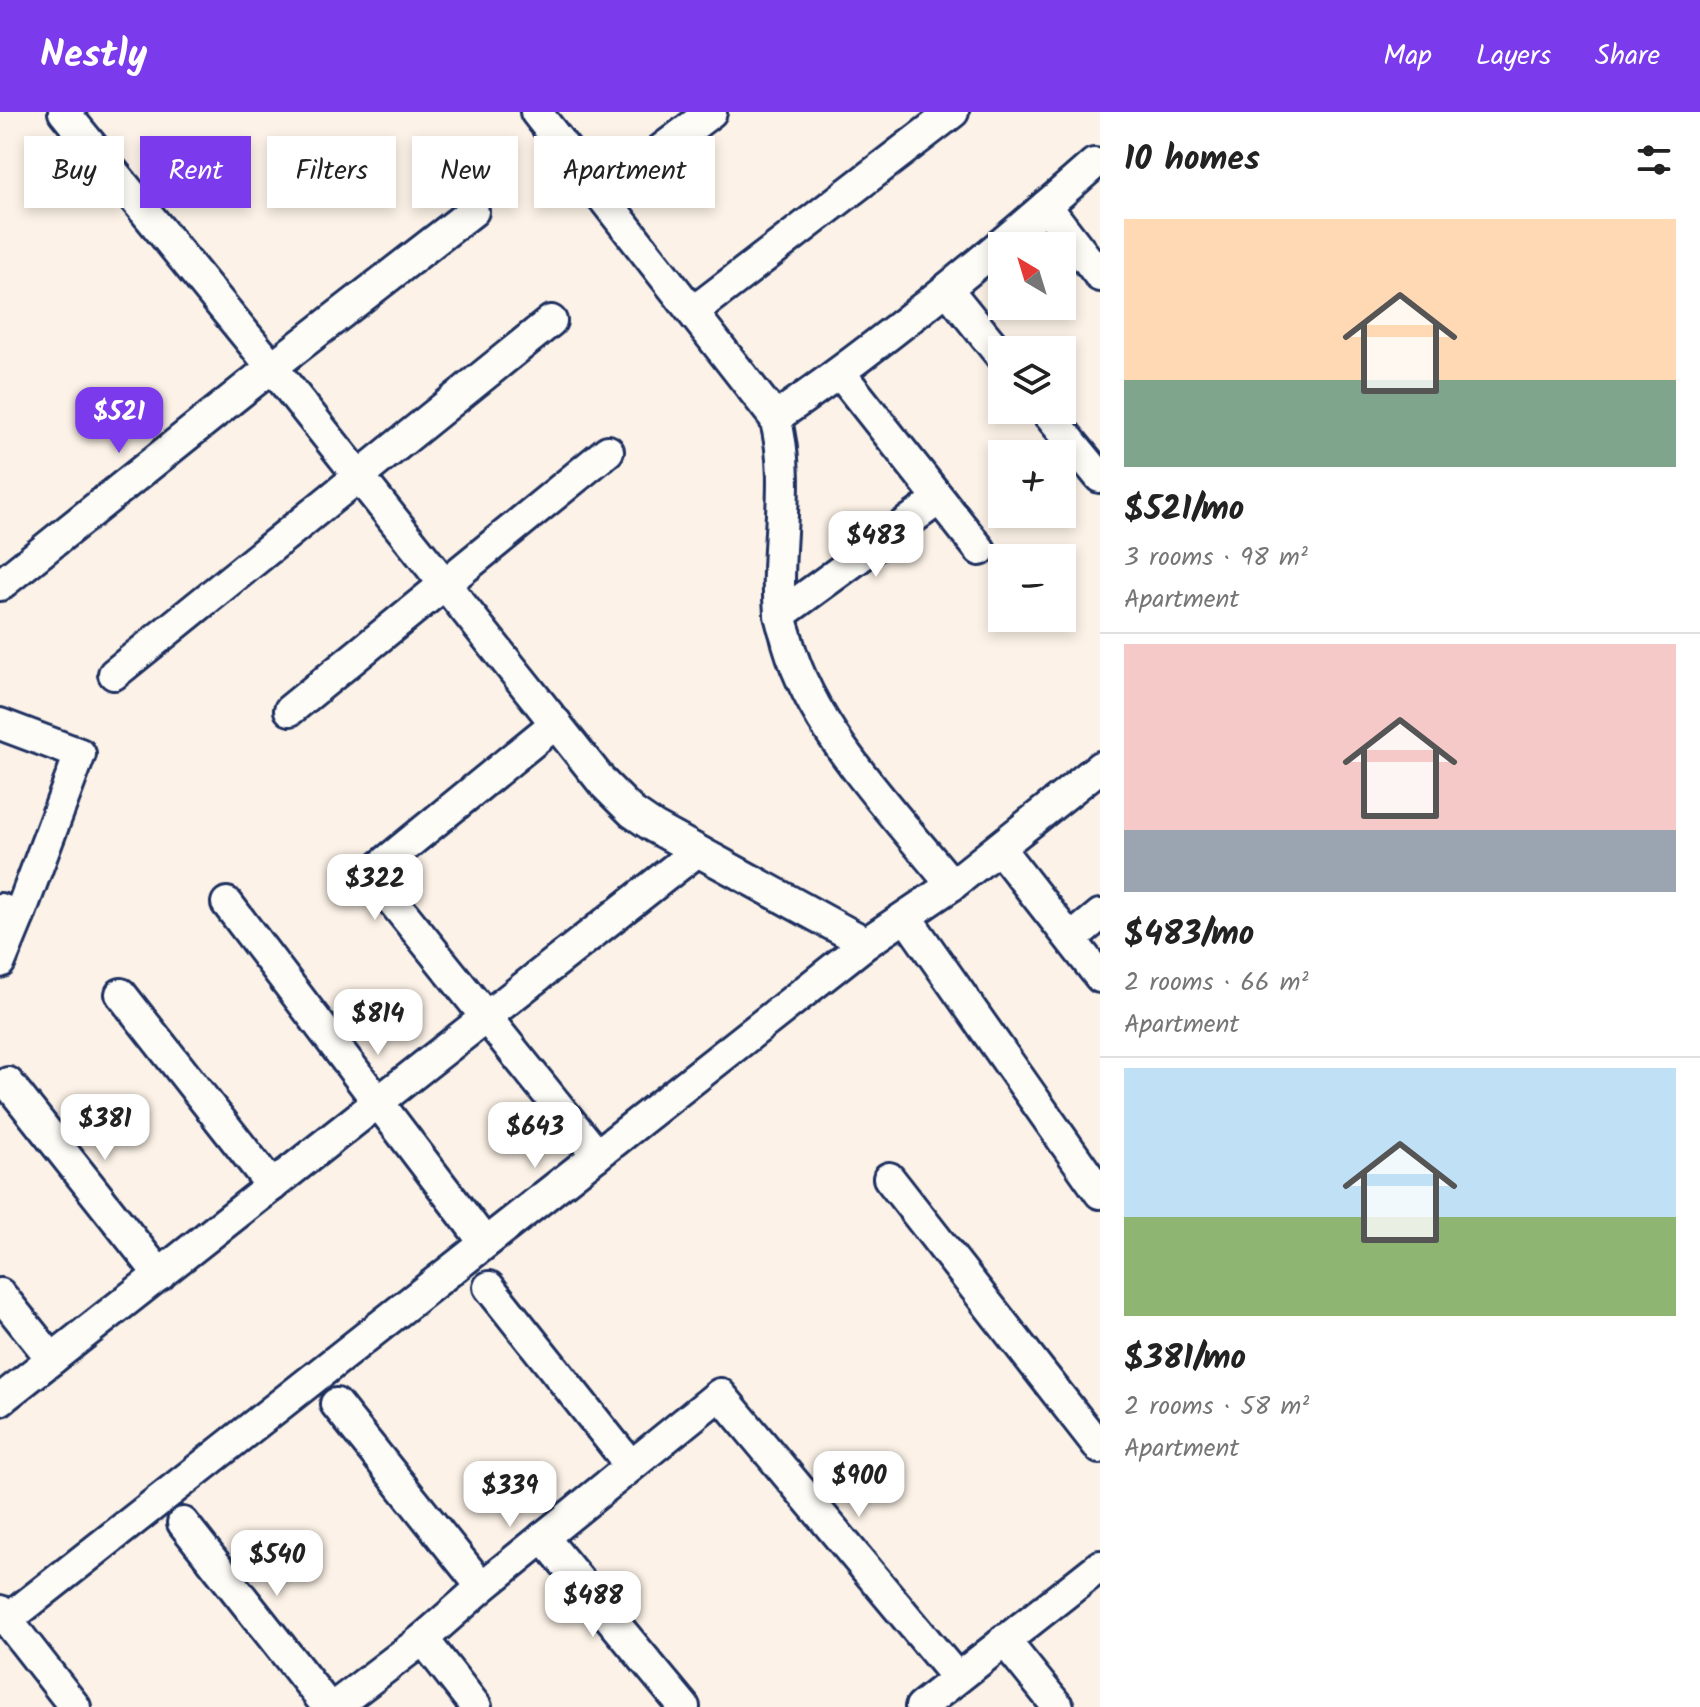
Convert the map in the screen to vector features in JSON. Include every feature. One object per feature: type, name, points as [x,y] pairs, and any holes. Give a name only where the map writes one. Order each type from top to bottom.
[{"type":"street","points":[[64,112],[272,367],[603,783],[632,812],[866,943]]},
{"type":"street","points":[[536,112],[556,136]]},
{"type":"street","points":[[679,136],[711,112]]},
{"type":"street","points":[[693,312],[953,112]]},
{"type":"street","points":[[775,418],[840,373],[947,289],[1094,164]]},
{"type":"street","points":[[1046,206],[1100,276]]},
{"type":"street","points":[[614,208],[775,418],[783,453],[780,615],[796,670],[820,714],[862,773],[952,885]]},
{"type":"street","points":[[0,585],[473,211]]},
{"type":"street","points":[[947,289],[988,340]]},
{"type":"street","points":[[114,674],[551,321]]},
{"type":"street","points":[[840,373],[980,550]]},
{"type":"street","points":[[1056,424],[1100,477]]},
{"type":"street","points":[[290,710],[608,451]]},
{"type":"street","points":[[780,615],[939,499]]},
{"type":"street","points":[[556,723],[371,874],[597,1155]]},
{"type":"street","points":[[0,724],[80,754],[10,912],[0,962]]},
{"type":"street","points":[[75,1707],[4,1615],[866,943],[952,885],[1100,767]]},
{"type":"street","points":[[999,848],[1100,977]]},
{"type":"street","points":[[0,1400],[697,851]]},
{"type":"street","points":[[227,903],[485,1243]]},
{"type":"street","points":[[1071,939],[1100,915]]},
{"type":"street","points":[[906,917],[1100,1193]]},
{"type":"street","points":[[121,994],[272,1186]]},
{"type":"street","points":[[8,1083],[160,1275]]},
{"type":"street","points":[[889,1178],[1100,1448]]},
{"type":"street","points":[[489,1287],[631,1466]]},
{"type":"street","points":[[0,1294],[52,1359]]},
{"type":"street","points":[[334,1707],[423,1639],[482,1587],[720,1394],[957,1678]]},
{"type":"street","points":[[336,1404],[482,1587]]},
{"type":"street","points":[[183,1523],[328,1707]]},
{"type":"street","points":[[543,1537],[684,1707]]},
{"type":"street","points":[[921,1707],[1100,1566]]},
{"type":"street","points":[[423,1639],[476,1707]]},
{"type":"street","points":[[1004,1640],[1058,1707]]}]
